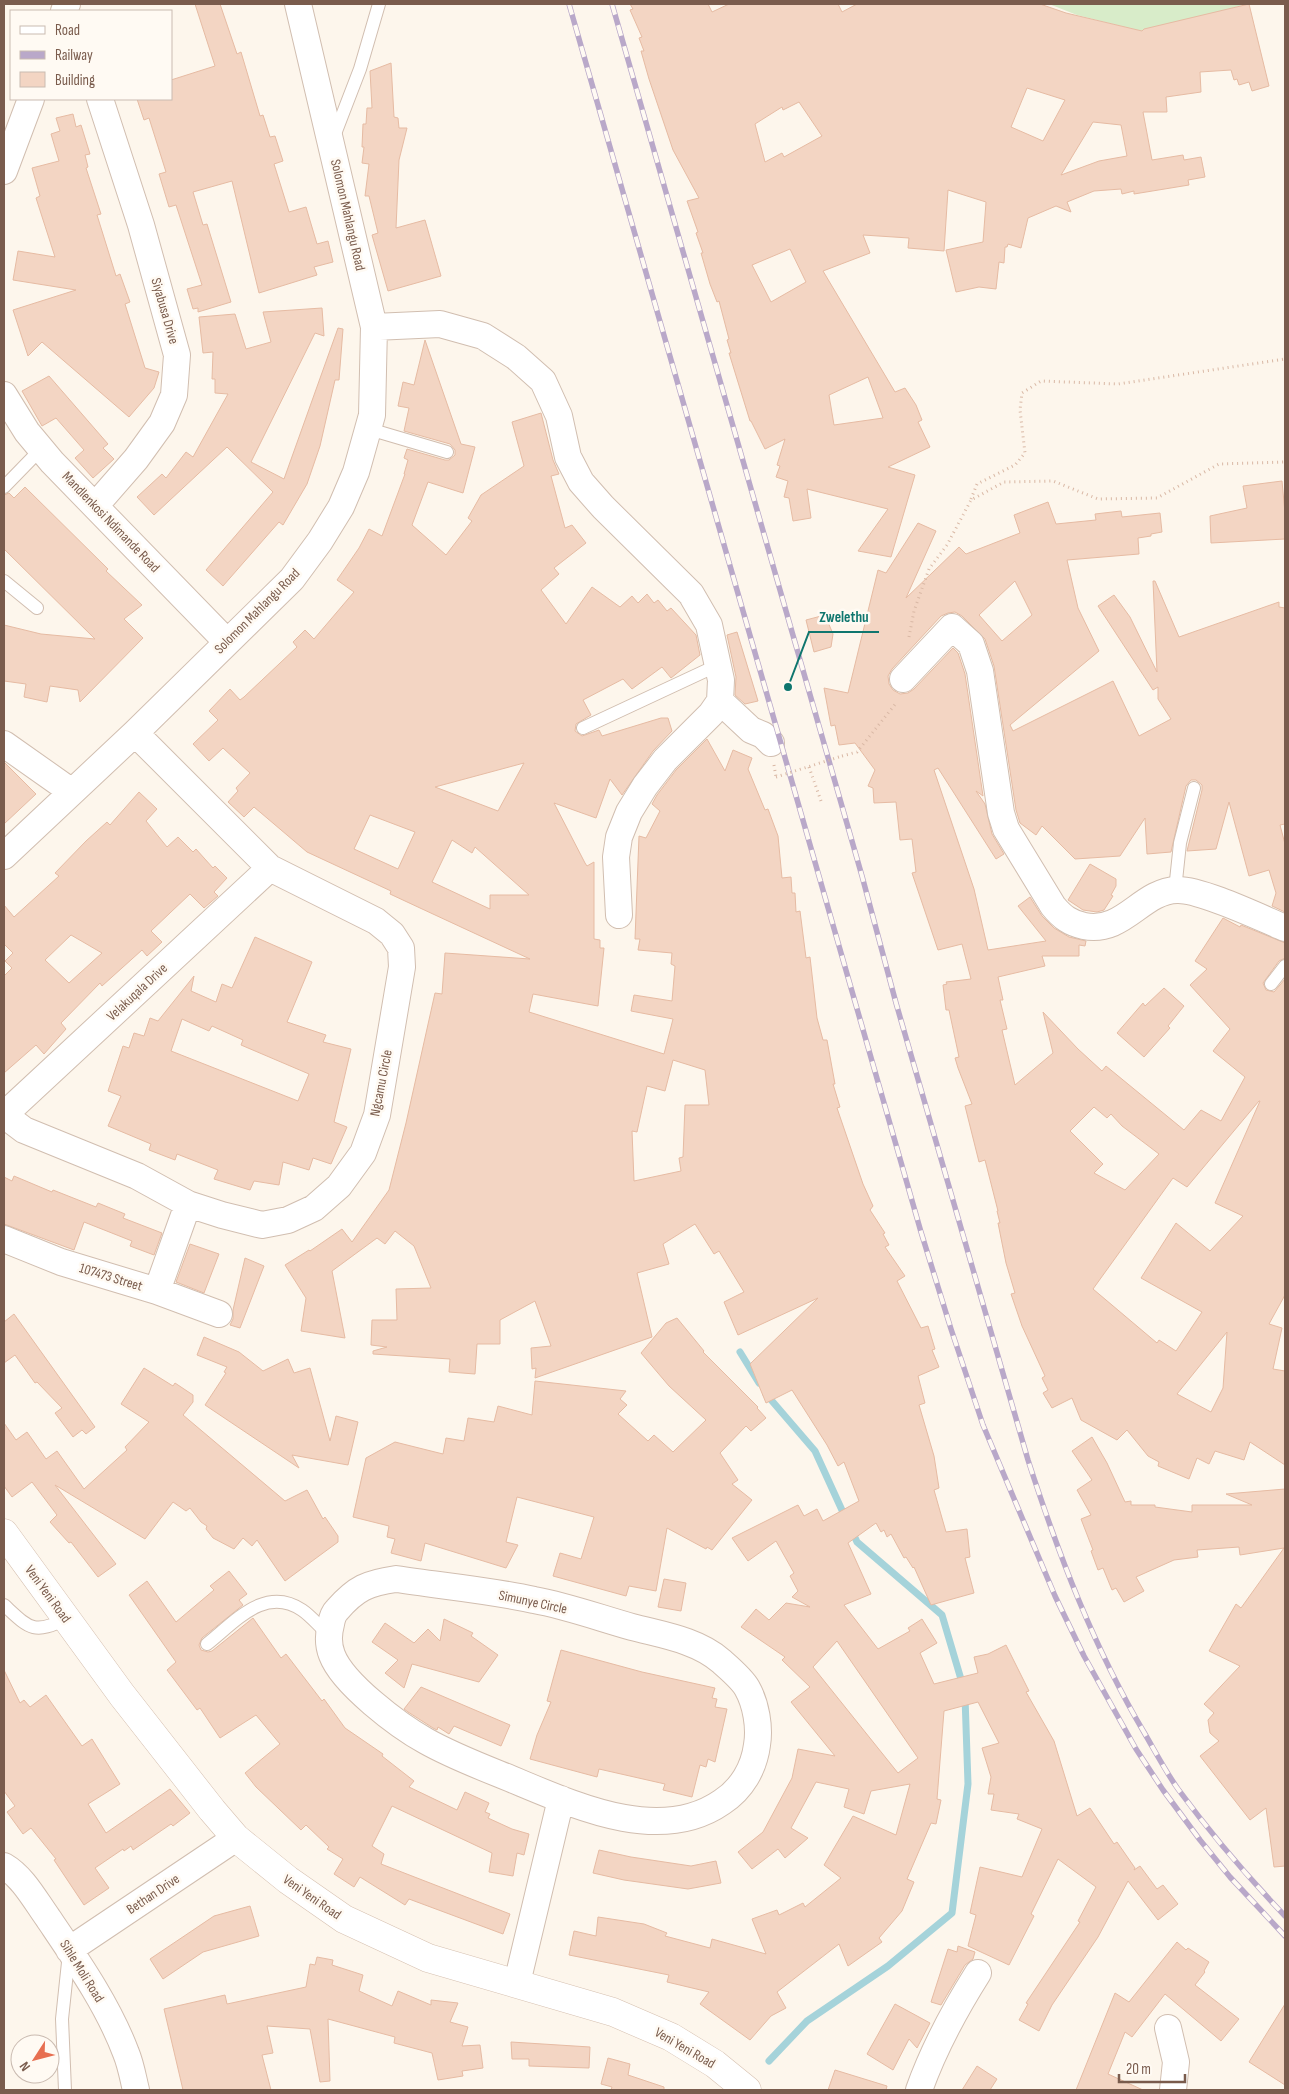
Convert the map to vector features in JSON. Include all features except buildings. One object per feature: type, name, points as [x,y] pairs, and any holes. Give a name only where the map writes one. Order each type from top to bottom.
[{"type":"street","name":"Solomon Mahlangu Road","points":[[4,856],[135,733],[292,579],[320,541],[341,507],[356,472],[372,415],[374,326],[298,4]]},
{"type":"street","points":[[4,171],[31,100]]},
{"type":"street","name":"Siyabusa Drive","points":[[94,506],[136,458],[162,423],[174,395],[178,355],[140,225],[100,100]]},
{"type":"street","points":[[374,326],[440,324],[483,336],[516,357],[543,381],[559,416],[568,457],[581,482],[603,507],[691,594],[709,625],[721,680],[720,700],[711,714],[665,760],[645,786],[629,812],[619,836],[616,857],[619,914]]},
{"type":"street","name":"Mandlenkosi Ndimande Road","points":[[4,395],[27,432],[41,449],[227,642]]},
{"type":"street","points":[[903,679],[952,627],[971,644],[980,671],[1001,813],[1006,829],[1053,906],[1063,918],[1077,925],[1095,928],[1110,925],[1125,917],[1148,900],[1164,892],[1186,890],[1285,928]]},
{"type":"street","points":[[720,700],[751,730],[763,735],[771,743]]},
{"type":"street","name":"Ngcamu Circle","points":[[4,1115],[24,1130],[137,1176],[188,1204],[262,1225],[288,1220],[314,1208],[339,1186],[363,1153],[377,1115],[402,967],[401,948],[392,934],[376,921],[270,868],[135,733]]},
{"type":"street","points":[[4,744],[72,792]]},
{"type":"street","name":"Velakuqala Drive","points":[[4,1115],[270,868]]},
{"type":"street","points":[[157,1291],[188,1204]]},
{"type":"street","name":"107473 Street","points":[[4,1239],[61,1262],[157,1291],[219,1314]]},
{"type":"street","name":"Veni Yeni Road","points":[[4,1533],[174,1764],[236,1838],[288,1880],[344,1919],[428,1958],[613,2012],[671,2037],[715,2064],[746,2090]]},
{"type":"street","name":"Simunye Circle","points":[[396,1579],[535,1600],[689,1642],[720,1660],[747,1687],[758,1718],[757,1744],[749,1772],[734,1795],[707,1813],[682,1819],[650,1821],[610,1814],[561,1800],[467,1762],[427,1741],[395,1721],[365,1695],[344,1674],[333,1657],[328,1634],[334,1613],[352,1593],[372,1582],[396,1579]]},
{"type":"street","points":[[517,1983],[561,1800]]},
{"type":"street","name":"Bethan Drive","points":[[70,1950],[236,1838]]},
{"type":"street","name":"Sihle Moli Road","points":[[4,1866],[11,1870],[30,1892],[70,1950],[111,2021],[126,2054],[136,2090]]},
{"type":"street","points":[[920,2090],[929,2062],[951,2015],[978,1973]]},
{"type":"street","points":[[1168,2028],[1176,2062],[1173,2090]]},
{"type":"lane","points":[[331,144],[360,69],[378,4]]},
{"type":"lane","points":[[368,428],[447,452]]},
{"type":"lane","points":[[4,487],[41,449]]},
{"type":"lane","points":[[4,581],[37,608]]},
{"type":"lane","points":[[584,728],[718,665]]},
{"type":"lane","points":[[1175,890],[1180,843],[1194,788]]},
{"type":"lane","points":[[1271,984],[1285,966]]},
{"type":"lane","points":[[207,1644],[258,1604],[271,1601],[287,1602],[303,1610],[328,1634]]},
{"type":"lane","points":[[4,1605],[32,1628],[42,1629],[66,1619]]},
{"type":"lane","points":[[65,2090],[62,2019],[70,1950]]},
{"type":"path","points":[[909,640],[914,611],[929,569],[947,545],[971,500],[977,484],[1015,465],[1025,453],[1020,410],[1022,393],[1041,381],[1118,384],[1285,359]]},
{"type":"path","points":[[971,500],[1004,482],[1024,481],[1053,481],[1098,499],[1158,498],[1219,464],[1285,462]]},
{"type":"path","points":[[776,777],[857,752],[900,698],[903,679]]},
{"type":"path","points":[[809,767],[822,801]]},
{"type":"green space","points":[[1049,4],[1246,4],[1148,33],[1077,15]]},
{"type":"waterway","points":[[740,1352],[759,1383]]},
{"type":"waterway","points":[[766,1394],[815,1451],[846,1519]]},
{"type":"waterway","points":[[852,1531],[857,1542],[942,1615],[963,1686]]},
{"type":"waterway","points":[[769,2061],[807,2021],[888,1966],[952,1913],[968,1784],[965,1697]]},
{"type":"railway","points":[[569,4],[921,1232],[983,1425],[1055,1596],[1084,1656],[1136,1749],[1163,1790],[1200,1840],[1230,1877],[1285,1936]]},
{"type":"railway","points":[[612,4],[862,876],[896,1003],[1028,1460],[1052,1531],[1094,1635],[1127,1701],[1165,1769],[1216,1838],[1285,1916]]},
{"type":"place","name":"Zwelethu","points":[[788,687]]}]
